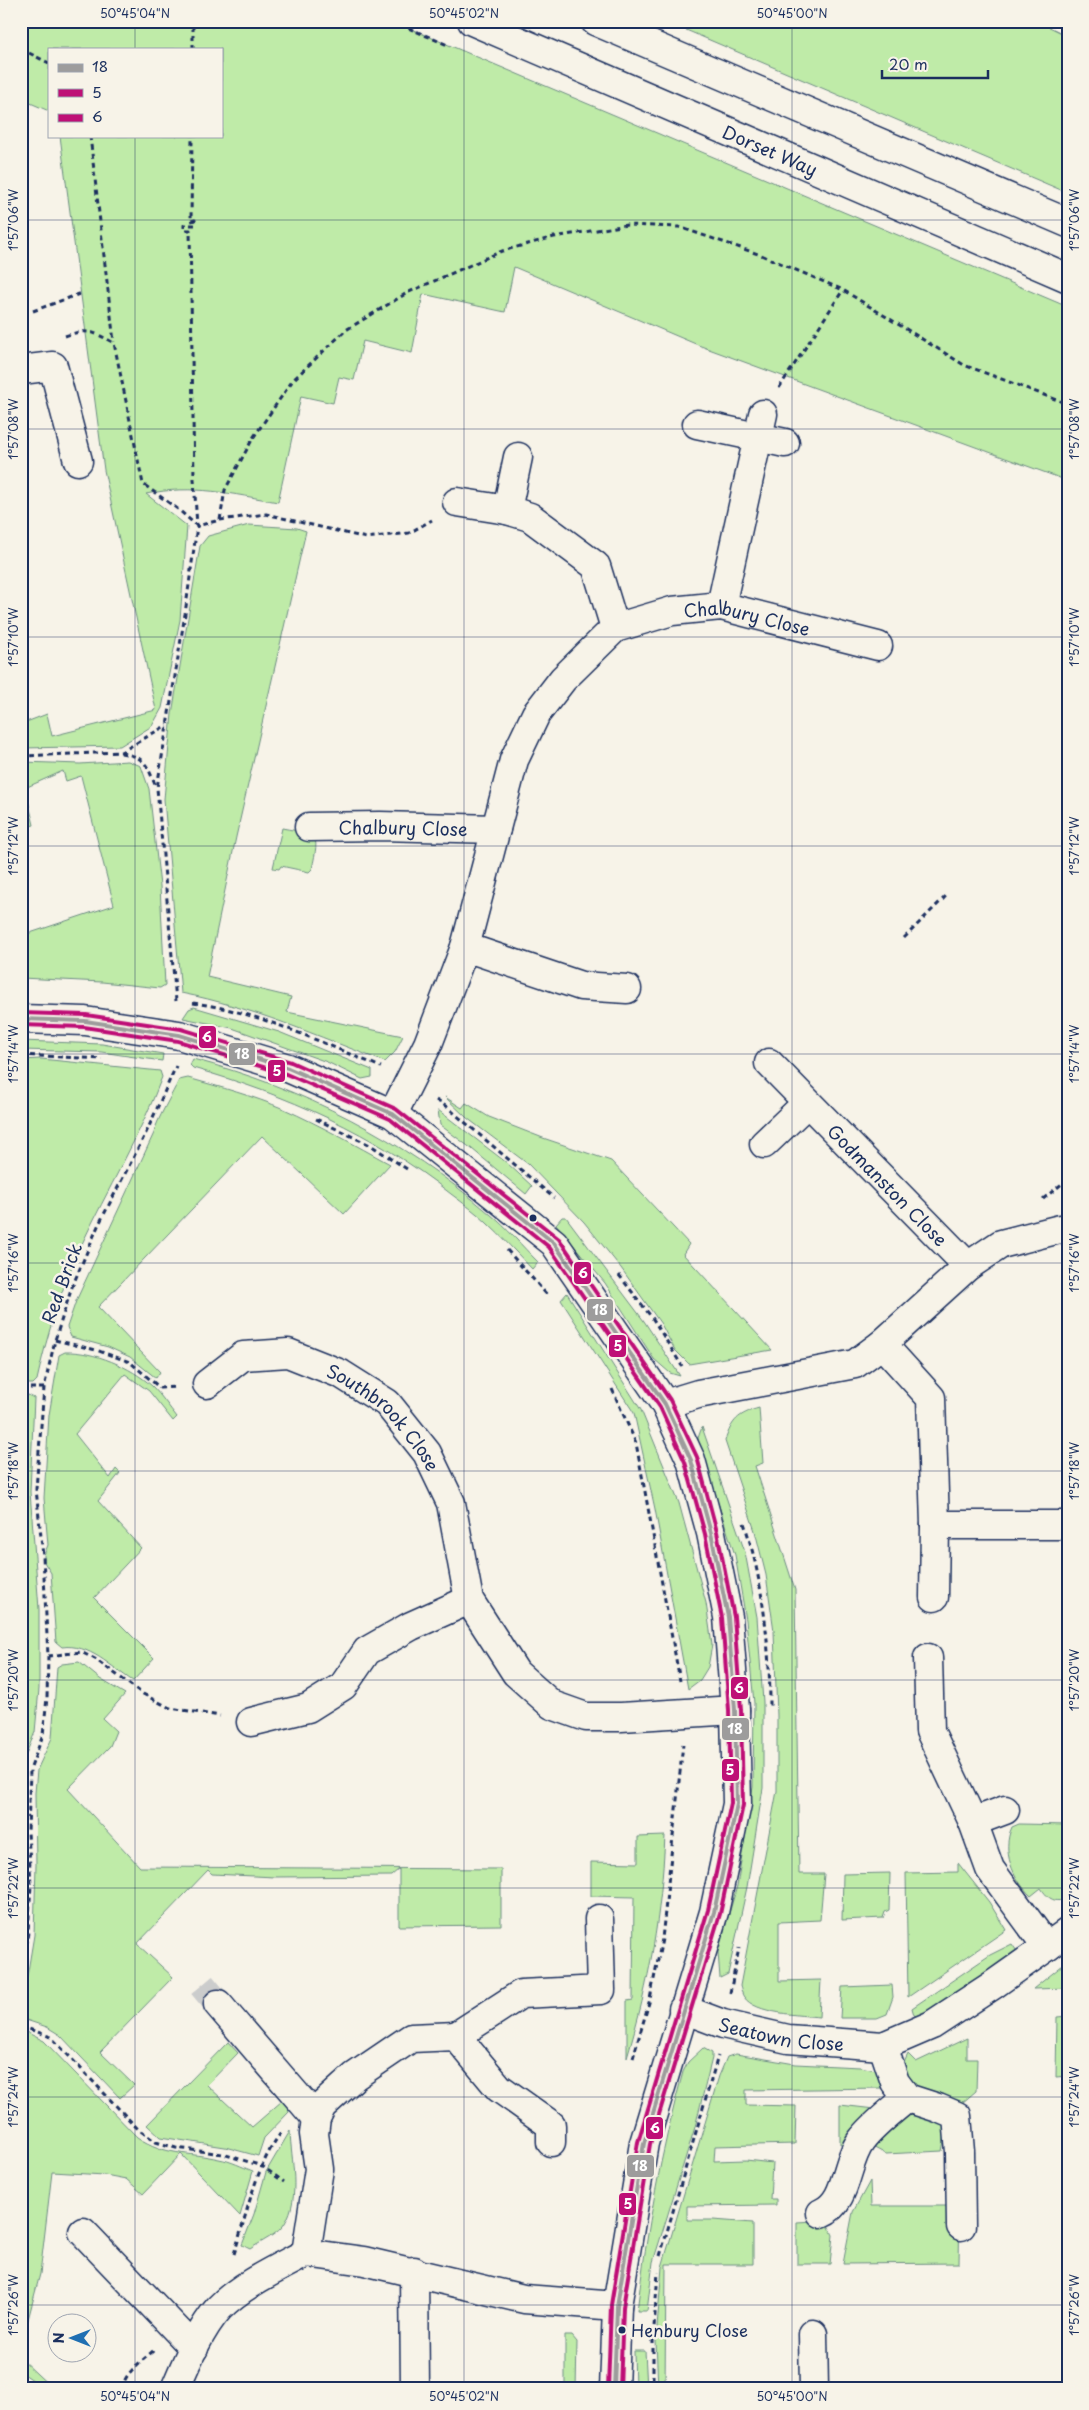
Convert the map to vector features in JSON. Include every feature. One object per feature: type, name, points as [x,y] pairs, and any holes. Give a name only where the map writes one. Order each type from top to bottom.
[{"type":"main road","name":"Dorset Way","points":[[472,21],[1068,278]]},
{"type":"main road","points":[[595,21],[1068,223]]},
{"type":"main road","points":[[21,370],[53,366],[78,461]]},
{"type":"main road","points":[[697,424],[761,426],[785,443]]},
{"type":"main road","points":[[721,606],[761,426]]},
{"type":"main road","points":[[507,510],[518,457]]},
{"type":"main road","points":[[457,502],[507,510],[530,517],[596,566],[615,628]]},
{"type":"main road","name":"Chalbury Close","points":[[394,1114],[428,1044],[465,947],[514,760],[536,714],[563,679],[615,628],[672,611],[721,606],[878,646]]},
{"type":"main road","name":"Chalbury Close","points":[[310,827],[380,826],[496,829]]},
{"type":"main road","points":[[465,947],[581,986],[627,989]]},
{"type":"main road","points":[[21,1019],[85,1021],[179,1035],[288,1068],[394,1114],[554,1243],[665,1404],[690,1460],[711,1533],[728,1617],[736,1710],[737,1804],[714,1912],[644,2143],[617,2306],[614,2389]]},
{"type":"main road","name":"Godmanston Close","points":[[769,1063],[968,1266]]},
{"type":"main road","points":[[764,1144],[807,1103]]},
{"type":"main road","points":[[665,1404],[698,1394],[855,1364],[882,1344],[968,1266],[1001,1244],[1060,1229],[1068,1230]]},
{"type":"main road","points":[[882,1344],[931,1398],[935,1525],[934,1597]]},
{"type":"main road","name":"Southbrook Close","points":[[206,1384],[243,1356],[288,1353],[341,1374],[387,1402],[427,1453],[451,1503],[469,1600],[516,1673],[552,1705],[586,1717],[621,1717],[736,1710]]},
{"type":"main road","points":[[935,1525],[1068,1525]]},
{"type":"main road","points":[[252,1722],[308,1708],[343,1686],[367,1651],[411,1626],[469,1600]]},
{"type":"main road","name":"Seatown Close","points":[[683,2010],[723,2024],[788,2039],[883,2046],[932,2025],[1057,1939],[990,1869],[973,1822],[930,1731],[928,1658]]},
{"type":"main road","points":[[973,1822],[1005,1810]]},
{"type":"main road","points":[[306,2253],[319,2169],[314,2134],[316,2118],[322,2106],[355,2076],[411,2038],[456,2036],[521,1994],[601,1990],[599,1919]]},
{"type":"main road","points":[[218,2004],[316,2118]]},
{"type":"main road","points":[[456,2036],[499,2088],[551,2125],[551,2142]]},
{"type":"main road","points":[[883,2046],[895,2082],[907,2098],[957,2116],[960,2152],[961,2226]]},
{"type":"main road","points":[[821,2213],[830,2210],[838,2200],[861,2141],[907,2098]]},
{"type":"main road","points":[[83,2232],[194,2348]]},
{"type":"main road","points":[[175,2389],[194,2348],[219,2309],[254,2282],[306,2253],[364,2260],[524,2299],[617,2306]]},
{"type":"main road","points":[[414,2271],[415,2389]]},
{"type":"main road","points":[[813,2334],[814,2389]]},
{"type":"path","points":[[193,21],[193,48]]},
{"type":"path","points":[[21,49],[48,62]]},
{"type":"path","points":[[90,138],[114,342],[143,484],[179,510],[197,526]]},
{"type":"path","points":[[176,1001],[157,788],[197,526],[194,479],[190,230],[184,230],[184,225],[195,225],[195,220],[190,220],[192,138]]},
{"type":"path","points":[[220,520],[225,490],[253,438],[293,380],[346,330],[406,293],[502,250],[554,237],[627,225],[679,226],[761,255],[843,290],[964,365],[1068,404]]},
{"type":"path","points":[[761,426],[797,358],[843,290]]},
{"type":"path","points":[[33,311],[82,293]]},
{"type":"path","points":[[82,330],[100,335],[114,342]]},
{"type":"path","points":[[197,526],[220,520],[266,514],[366,538],[409,533],[447,511],[457,502]]},
{"type":"path","points":[[121,752],[168,725]]},
{"type":"path","points":[[21,756],[121,752],[137,755],[147,764],[157,788]]},
{"type":"path","points":[[904,938],[947,895]]},
{"type":"path","points":[[167,1000],[212,1005],[280,1026],[384,1068],[447,1107],[557,1202]]},
{"type":"path","points":[[21,1055],[103,1059]]},
{"type":"path","name":"Red Brick","points":[[21,1982],[28,1932],[31,1854],[28,1832],[30,1770],[43,1736],[48,1656],[43,1556],[36,1489],[44,1388],[55,1340],[72,1286],[98,1226],[146,1133],[180,1059]]},
{"type":"path","points":[[166,1068],[184,1072]]},
{"type":"path","points":[[312,1117],[372,1146],[410,1172]]},
{"type":"path","points":[[501,1244],[552,1300]]},
{"type":"path","points":[[618,1274],[653,1319],[686,1372]]},
{"type":"path","points":[[55,1340],[96,1350],[130,1362],[160,1388],[206,1384]]},
{"type":"path","points":[[608,1380],[625,1414],[636,1443],[681,1686],[682,1713],[682,1749],[662,1939],[650,1999],[632,2063]]},
{"type":"path","points":[[21,1388],[44,1388]]},
{"type":"path","points":[[743,1519],[752,1544],[764,1621],[770,1708]]},
{"type":"path","points":[[48,1656],[80,1652],[95,1659],[143,1694],[170,1708],[252,1722]]},
{"type":"path","points":[[21,1853],[31,1854]]},
{"type":"path","points":[[653,2389],[653,2341],[658,2263],[718,2056],[741,1942]]},
{"type":"path","points":[[21,2026],[51,2037],[138,2129],[156,2142],[176,2148],[223,2154],[262,2166]]},
{"type":"path","points":[[21,2381],[32,2389]]},
{"type":"green space","points":[[21,21],[392,21],[1068,307],[1068,481],[698,345],[514,267],[505,312],[423,294],[412,353],[363,341],[354,380],[339,377],[333,403],[301,396],[278,502],[228,493],[196,490],[163,491],[146,494],[187,526],[180,620],[162,708],[152,726],[120,746],[24,748],[21,724],[47,714],[52,736],[156,710],[104,470],[60,138],[222,138],[222,48],[48,48],[48,111],[21,99]]},
{"type":"green space","points":[[665,21],[1037,21],[1068,36],[1068,193]]},
{"type":"green space","points":[[249,525],[297,528],[306,531],[236,837],[207,977],[291,997],[287,1012],[403,1036],[395,1052],[385,1062],[259,1014],[181,993],[164,799],[172,714],[200,546],[208,536]]},
{"type":"green space","points":[[128,761],[141,766],[149,789],[160,886],[165,985],[160,988],[102,982],[21,978],[21,936],[114,905],[81,776],[66,781],[63,771],[25,788],[34,825],[26,827],[21,809],[21,765],[23,762],[80,764]]},
{"type":"green space","points":[[282,828],[303,832],[314,837],[316,848],[312,869],[309,872],[281,866],[279,869],[273,868]]},
{"type":"green space","points":[[194,1007],[279,1032],[372,1070],[372,1077],[362,1079],[327,1062],[232,1028],[183,1018],[189,1009]]},
{"type":"green space","points":[[21,1041],[102,1044],[163,1054],[162,1061],[101,1052],[21,1050]]},
{"type":"green space","points":[[41,1059],[160,1071],[162,1077],[144,1120],[91,1225],[67,1278],[45,1346],[37,1380],[33,1384],[21,1384],[21,1060]]},
{"type":"green space","points":[[193,1059],[274,1085],[350,1119],[387,1140],[457,1187],[496,1219],[538,1262],[532,1269],[474,1211],[422,1172],[391,1152],[360,1134],[296,1104],[262,1090],[193,1068],[190,1065]]},
{"type":"green space","points":[[188,1078],[284,1109],[324,1128],[390,1164],[344,1214],[262,1136],[98,1307],[160,1372],[156,1378],[130,1357],[108,1347],[71,1337],[67,1327],[76,1301],[161,1115],[179,1080]]},
{"type":"green space","points":[[445,1097],[462,1108],[466,1103],[489,1117],[611,1161],[689,1244],[683,1254],[772,1350],[689,1364],[675,1350],[661,1324],[621,1268],[584,1222],[528,1164],[467,1118]]},
{"type":"green space","points":[[438,1110],[507,1163],[532,1186],[526,1194],[440,1125]]},
{"type":"green space","points":[[562,1217],[566,1217],[644,1321],[680,1376],[670,1373],[654,1359],[605,1283],[556,1224]]},
{"type":"green space","points":[[567,1293],[641,1410],[679,1503],[706,1603],[712,1645],[708,1667],[700,1680],[688,1689],[655,1509],[634,1413],[561,1300]]},
{"type":"green space","points":[[65,1352],[76,1352],[100,1357],[134,1373],[152,1386],[177,1417],[173,1421],[149,1391],[125,1374],[75,1434],[110,1478],[116,1469],[120,1473],[98,1501],[141,1548],[94,1598],[154,1658],[133,1681],[91,1652],[72,1647],[62,1647],[56,1642],[51,1573],[44,1562],[44,1555],[48,1545],[44,1498],[49,1415],[59,1355]]},
{"type":"green space","points":[[28,1395],[34,1398],[30,1492],[39,1609],[39,1689],[35,1732],[21,1766],[21,1396]]},
{"type":"green space","points":[[759,1408],[763,1463],[755,1466],[795,1590],[799,1874],[824,1874],[820,1920],[779,1922],[779,1981],[821,1980],[819,2017],[779,2013],[758,2007],[744,1997],[740,1986],[777,1791],[777,1716],[774,1631],[766,1575],[755,1531],[725,1441],[730,1428],[737,1419]]},
{"type":"green space","points":[[702,1427],[745,1552],[757,1617],[763,1702],[763,1788],[747,1887],[728,1974],[720,1978],[718,1952],[737,1886],[753,1787],[754,1703],[746,1620],[735,1555],[699,1445],[698,1438]]},
{"type":"green space","points":[[79,1662],[100,1679],[125,1694],[103,1719],[116,1731],[110,1746],[68,1789],[140,1867],[501,1869],[501,1925],[399,1926],[399,1869],[391,1876],[275,1877],[212,1874],[208,1870],[137,1944],[173,1977],[100,2052],[134,2085],[120,2098],[60,2035],[47,2027],[26,2020],[21,2013],[21,1999],[34,1935],[36,1865],[35,1793],[37,1770],[52,1738],[57,1667],[62,1664]]},
{"type":"green space","points":[[1019,1824],[1068,1825],[1068,1898],[1060,1901],[1053,1899],[1046,1895],[1041,1888],[1031,1896],[1019,1881],[1008,1855],[1008,1846],[1012,1827]]},
{"type":"green space","points":[[665,1836],[661,1893],[653,1948],[642,2001],[627,2057],[627,2001],[633,2000],[634,1897],[591,1896],[591,1862],[638,1863],[638,1837]]},
{"type":"green space","points":[[958,1863],[989,1902],[1006,1930],[908,1997],[906,1873],[958,1872]]},
{"type":"green space","points":[[890,1873],[889,1910],[885,1912],[883,1918],[842,1920],[843,1874]]},
{"type":"green space","points":[[1012,1944],[1025,1963],[932,2025],[914,2015],[912,2008],[990,1955]]},
{"type":"green space","points":[[1068,1961],[1068,1988],[1033,1989]]},
{"type":"green space","points":[[892,1985],[893,1997],[887,2014],[877,2018],[840,2018],[842,1987]]},
{"type":"green space","points":[[1068,2016],[1068,2076],[1056,2077],[1057,2017]]},
{"type":"green space","points":[[26,2032],[44,2041],[137,2137],[147,2143],[167,2150],[223,2160],[253,2171],[240,2216],[181,2154],[143,2194],[126,2179],[105,2175],[52,2172],[40,2274],[21,2346],[21,2033]]},
{"type":"green space","points":[[967,2038],[967,2059],[977,2059],[976,2091],[962,2103],[957,2116],[946,2130],[942,2151],[886,2154],[861,2141],[840,2144],[840,2105],[892,2111],[895,2082],[908,2054],[916,2062]]},
{"type":"green space","points":[[228,2042],[238,2053],[207,2085],[252,2127],[282,2101],[288,2106],[289,2112],[264,2138],[258,2156],[225,2147],[160,2137],[147,2125]]},
{"type":"green space","points":[[703,2048],[712,2053],[712,2058],[695,2127],[653,2262],[647,2311],[637,2311],[645,2251],[675,2102],[683,2072],[688,2062]]},
{"type":"green space","points":[[736,2054],[795,2064],[860,2067],[881,2071],[883,2078],[882,2088],[746,2090],[746,2105],[796,2106],[795,2144],[715,2146],[714,2161],[746,2160],[772,2163],[770,2199],[776,2199],[776,2205],[687,2206],[687,2220],[753,2223],[753,2264],[666,2264],[665,2389],[658,2389],[656,2340],[662,2267],[719,2076],[727,2057]]},
{"type":"green space","points":[[290,2131],[294,2190],[290,2212],[285,2223],[278,2231],[250,2249],[242,2245],[254,2214],[266,2172]]},
{"type":"green space","points":[[870,2181],[871,2206],[960,2206],[959,2263],[843,2264],[853,2212]]},
{"type":"green space","points":[[814,2221],[827,2223],[833,2235],[830,2264],[797,2264],[797,2222]]},
{"type":"green space","points":[[565,2336],[572,2336],[577,2342],[576,2389],[565,2389]]},
{"type":"green space","points":[[634,2351],[645,2351],[647,2389],[635,2389]]},
{"type":"green space","points":[[21,2359],[53,2389],[46,2389],[21,2372]]},
{"type":"tunnel","points":[[202,1985],[218,2004]]},
{"type":"transit line","name":"6","points":[[21,1013],[86,1015],[181,1029],[291,1062],[396,1109],[559,1239],[670,1400],[697,1457],[717,1532],[734,1617],[741,1710],[743,1805],[720,1914],[650,2144],[623,2307],[620,2389]]},
{"type":"transit line","name":"18","points":[[21,1019],[85,1021],[179,1035],[288,1068],[393,1114],[554,1243],[665,1404],[691,1460],[711,1533],[728,1617],[735,1710],[737,1804],[714,1912],[644,2143],[617,2306],[614,2389]]},
{"type":"transit line","name":"5","points":[[21,1025],[84,1027],[178,1041],[286,1074],[390,1119],[549,1247],[660,1407],[685,1462],[705,1534],[722,1618],[729,1710],[731,1803],[708,1910],[638,2142],[611,2305],[608,2389]]},
{"type":"place","name":"Henbury Close","points":[[622,2330]]}]
